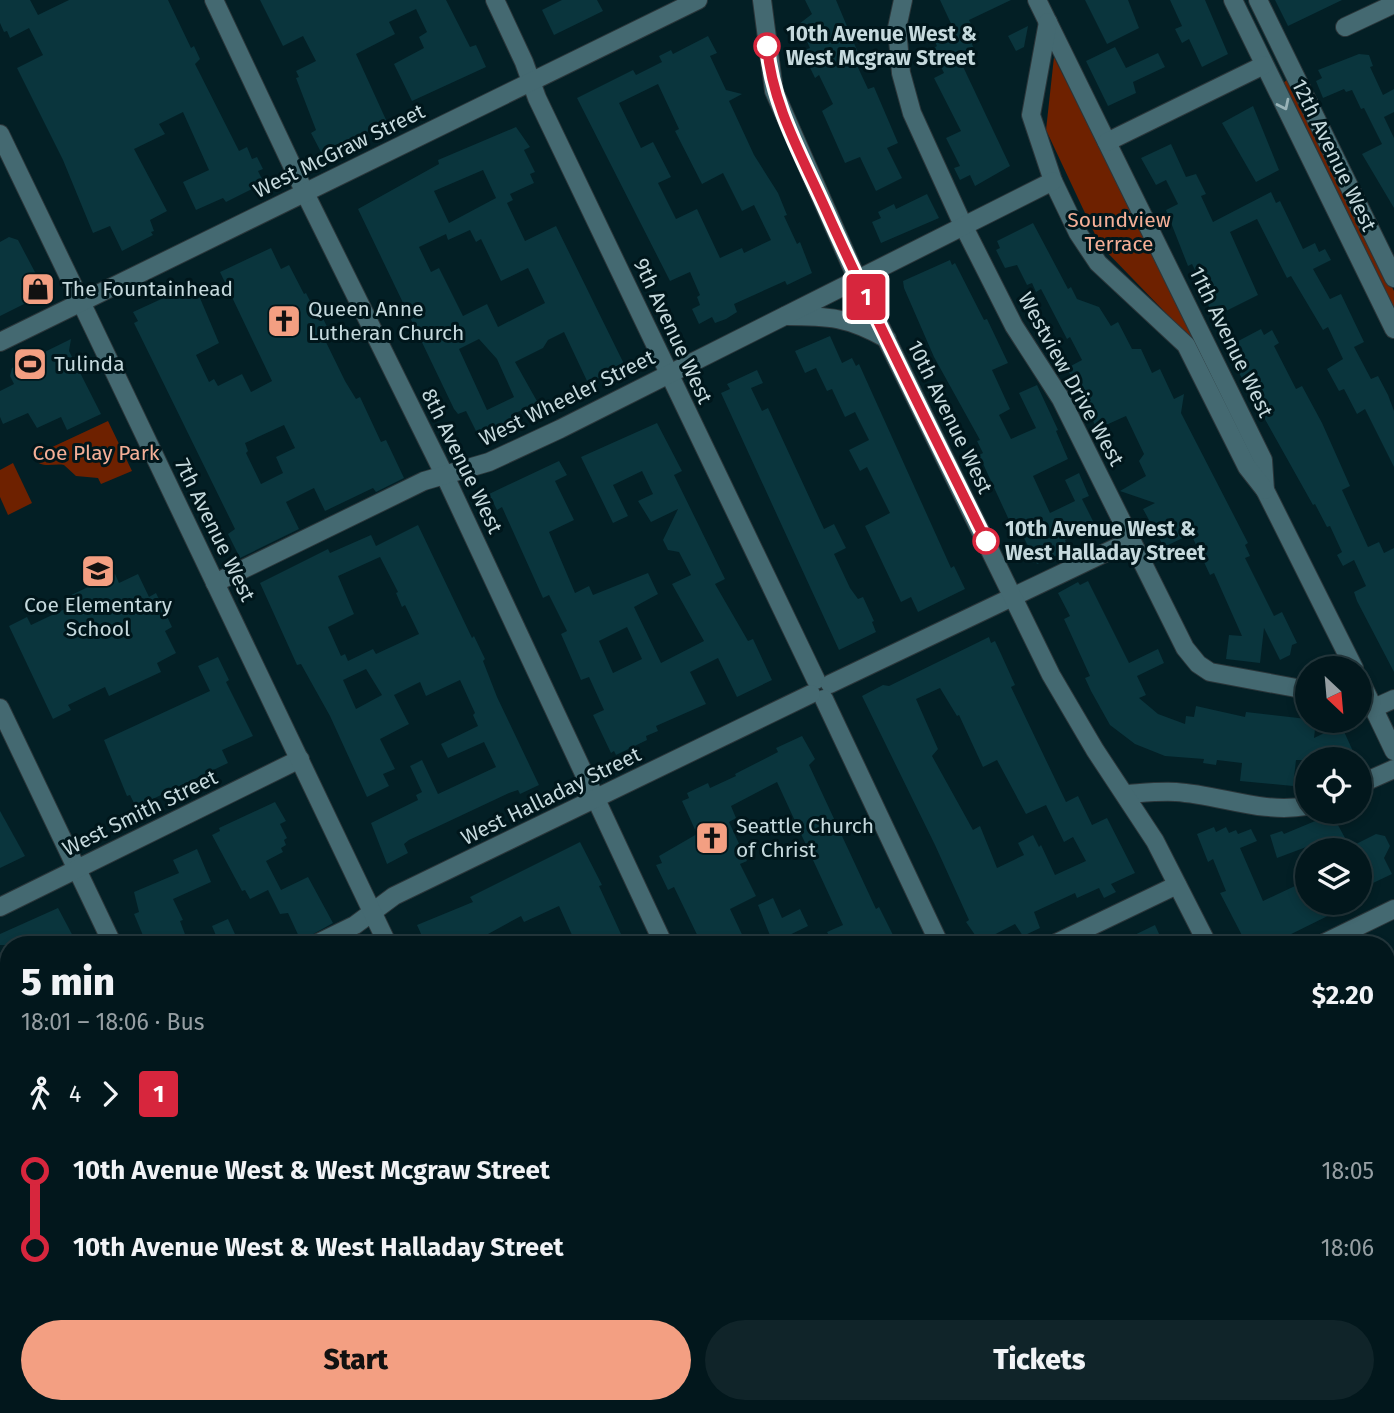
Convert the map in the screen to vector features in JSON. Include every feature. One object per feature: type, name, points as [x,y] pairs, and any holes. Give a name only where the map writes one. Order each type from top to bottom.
[{"type":"street","name":"8th Avenue West","points":[[214,0],[305,193],[445,476],[660,936]]},
{"type":"street","name":"9th Avenue West","points":[[495,0],[531,82],[936,936]]},
{"type":"street","name":"West McGraw Street","points":[[0,342],[698,0]]},
{"type":"street","name":"10th Avenue West","points":[[762,0],[769,73],[780,108],[857,279],[1072,712],[1126,794],[1203,936]]},
{"type":"street","name":"Westview Drive West","points":[[903,0],[897,28],[901,73],[912,113],[963,225],[1014,326],[1061,399],[1185,648],[1198,664],[1210,672],[1233,679],[1295,688]]},
{"type":"street","name":"11th Avenue West","points":[[1037,0],[1263,460],[1265,490],[1348,656]]},
{"type":"street","name":"12th Avenue West","points":[[1233,0],[1394,329]]},
{"type":"street","name":"12th Avenue West","points":[[1258,0],[1394,278]]},
{"type":"street","points":[[1345,27],[1394,4]]},
{"type":"street","points":[[1048,22],[1031,115],[1053,181],[1078,233],[1098,263],[1186,345],[1247,467],[1265,490]]},
{"type":"street","points":[[1107,142],[1264,65]]},
{"type":"street","name":"7th Avenue West","points":[[0,134],[384,936]]},
{"type":"street","name":"West Wheeler Street","points":[[215,583],[424,481],[489,462],[1053,181]]},
{"type":"street","name":"West Wheeler Street","points":[[782,316],[827,316],[848,320],[887,338]]},
{"type":"street","name":"West Halladay Street","points":[[330,936],[394,897],[1132,540]]},
{"type":"street","points":[[1372,701],[1394,699]]},
{"type":"street","points":[[0,708],[109,936]]},
{"type":"street","points":[[1372,709],[1394,751]]},
{"type":"street","name":"West Smith Street","points":[[0,906],[300,760]]},
{"type":"street","points":[[1372,779],[1394,769]]},
{"type":"street","points":[[1126,794],[1177,792],[1258,807],[1295,808]]},
{"type":"street","points":[[1071,936],[1177,885]]},
{"type":"street","points":[[1338,936],[1394,909]]},
{"type":"green space","name":"Soundview Terrace","points":[[1054,57],[1197,341],[1192,340],[1100,245],[1046,130]]},
{"type":"green space","points":[[1288,79],[1291,80],[1394,291],[1394,310],[1282,84]]},
{"type":"green space","name":"Coe Play Park","points":[[108,421],[132,471],[101,484],[98,478],[76,476],[64,465],[39,463],[33,456]]},
{"type":"green space","points":[[13,463],[32,503],[8,515],[0,497],[0,470]]},
{"type":"building","points":[[0,0],[30,0],[38,15],[69,0],[168,0],[191,48],[194,46],[200,59],[195,64],[239,151],[247,147],[252,159],[257,157],[263,169],[258,171],[264,183],[226,202],[223,198],[196,210],[183,182],[209,170],[183,112],[159,124],[165,134],[134,149],[167,211],[150,220],[153,235],[122,251],[110,226],[93,233],[63,160],[17,68],[43,55],[29,28],[10,38],[7,31],[4,32],[0,23]]},
{"type":"building","points":[[260,0],[446,0],[470,47],[476,45],[486,67],[412,101],[394,64],[424,48],[419,37],[427,32],[416,9],[389,22],[395,34],[356,54],[387,122],[322,154],[311,133],[316,130],[296,78],[299,77],[296,71],[316,61],[303,36],[283,46]]},
{"type":"building","points":[[562,0],[597,0],[603,11],[554,35],[542,10]]},
{"type":"building","points":[[805,0],[836,0],[859,55],[854,59],[868,89],[874,87],[898,143],[887,148],[902,178],[876,191],[860,157],[845,163],[822,111],[833,104],[819,75],[815,78],[802,51],[810,48],[799,24],[812,14]]},
{"type":"building","points":[[940,0],[1011,0],[969,20],[979,40],[972,44],[974,49],[958,56],[1010,166],[975,186],[970,175],[960,180],[954,168],[960,166],[946,138],[961,131],[934,78],[944,73],[932,49],[937,46],[935,42],[955,32]]},
{"type":"building","points":[[1085,0],[1128,0],[1139,28],[1107,44]]},
{"type":"building","points":[[1170,0],[1205,0],[1228,54],[1202,67],[1189,39],[1182,43],[1175,29],[1182,26]]},
{"type":"building","points":[[1275,0],[1342,0],[1288,26]]},
{"type":"building","points":[[1028,26],[1024,47],[1016,51],[1008,36]]},
{"type":"building","points":[[708,36],[717,53],[710,56],[726,90],[742,94],[729,101],[754,155],[778,193],[787,215],[784,216],[797,244],[800,242],[812,273],[787,285],[785,281],[734,304],[737,312],[715,323],[712,317],[699,324],[692,309],[700,305],[697,297],[700,295],[690,272],[670,281],[577,98],[633,70],[636,75],[662,62],[659,56],[671,50],[673,54]],"holes":[[[658,84],[679,129],[675,131],[702,184],[723,173],[742,211],[754,205],[771,240],[744,253],[742,248],[720,258],[697,209],[676,219],[658,183],[671,177],[653,142],[641,148],[619,103]]]},
{"type":"building","points":[[1115,47],[1126,68],[1158,53],[1165,67],[1133,82],[1136,93],[1108,106],[1086,61]]},
{"type":"building","points":[[1359,54],[1369,55],[1373,66],[1370,67],[1383,95],[1394,89],[1394,112],[1384,117],[1394,138],[1394,208],[1362,154],[1382,144],[1364,108],[1361,109],[1352,90],[1346,92],[1344,89],[1323,98],[1316,81],[1322,78],[1318,70]]},
{"type":"building","points":[[1253,106],[1279,170],[1256,182],[1222,123]]},
{"type":"building","points":[[516,127],[530,147],[524,150],[535,172],[530,174],[534,183],[510,194],[513,200],[507,203],[525,241],[556,226],[625,366],[588,383],[564,332],[548,340],[543,348],[515,362],[538,403],[511,415],[511,423],[483,437],[479,437],[466,411],[458,414],[454,409],[358,209],[439,164],[438,160]],"holes":[[[483,170],[496,198],[449,223],[434,191]],[[470,230],[476,242],[481,239],[501,281],[528,268],[545,303],[498,327],[487,304],[463,316],[439,268],[431,272],[419,247],[446,234],[448,240]],[[479,339],[497,359],[514,397],[487,410],[459,349]]]},
{"type":"building","points":[[1171,144],[1186,177],[1196,174],[1206,194],[1201,196],[1213,222],[1271,192],[1276,203],[1280,201],[1303,249],[1315,243],[1319,252],[1325,249],[1331,260],[1313,269],[1330,299],[1341,294],[1364,342],[1354,347],[1371,379],[1378,376],[1388,395],[1394,411],[1394,467],[1365,409],[1357,414],[1344,389],[1339,391],[1327,369],[1343,359],[1328,327],[1323,330],[1291,276],[1287,278],[1257,219],[1230,232],[1258,295],[1214,317],[1203,294],[1206,292],[1192,264],[1188,266],[1166,210],[1178,204],[1166,180],[1156,185],[1141,158]]},
{"type":"building","points":[[927,194],[939,218],[881,243],[872,222],[881,218],[878,212],[894,204],[896,209]]},
{"type":"building","points":[[1033,223],[1068,289],[1071,287],[1077,299],[1099,307],[1111,326],[1118,322],[1132,349],[1141,349],[1152,373],[1160,369],[1174,399],[1184,394],[1181,413],[1248,543],[1245,545],[1250,556],[1245,558],[1274,616],[1282,612],[1297,643],[1292,645],[1290,655],[1280,660],[1264,628],[1260,663],[1226,659],[1229,635],[1242,636],[1214,573],[1210,575],[1191,534],[1164,547],[1143,509],[1155,503],[1120,491],[1146,476],[1139,461],[1144,454],[1126,416],[1097,429],[1067,368],[1082,360],[1070,337],[1067,339],[1041,289],[1036,292],[1032,283],[1027,285],[1017,265],[1005,268],[996,250],[1000,248],[997,241]]},
{"type":"building","points":[[9,237],[18,240],[46,293],[0,316],[0,242]]},
{"type":"building","points":[[271,248],[281,269],[289,265],[304,294],[306,293],[313,307],[317,306],[331,335],[324,338],[345,381],[356,399],[360,397],[381,442],[386,440],[404,478],[376,492],[373,488],[325,511],[314,488],[286,502],[299,529],[240,558],[228,534],[235,529],[134,323],[138,321],[133,312],[194,284],[219,343],[196,355],[209,382],[214,379],[218,386],[242,374],[251,392],[272,381],[220,272]],"holes":[[[284,425],[295,448],[276,457],[283,473],[261,484],[246,453],[248,451],[245,443]]]},
{"type":"building","points":[[950,260],[952,265],[955,263],[984,320],[987,319],[1008,363],[992,370],[1010,409],[999,415],[1011,439],[1036,428],[1019,393],[1037,385],[1058,430],[1056,431],[1068,459],[1033,476],[1050,513],[1075,501],[1065,480],[1079,473],[1089,496],[1082,499],[1095,525],[1065,540],[1069,550],[1037,564],[1014,518],[1009,520],[979,455],[983,453],[977,441],[980,440],[934,357],[904,288],[903,281]]},
{"type":"building","points":[[1261,329],[1264,335],[1272,330],[1279,343],[1274,346],[1296,389],[1302,386],[1322,423],[1350,486],[1342,490],[1368,547],[1379,542],[1384,553],[1394,548],[1394,672],[1357,601],[1354,592],[1366,586],[1354,560],[1343,566],[1337,555],[1342,552],[1330,526],[1327,527],[1315,504],[1313,505],[1225,348]]},
{"type":"building","points":[[830,336],[842,363],[852,358],[856,366],[859,364],[951,568],[954,566],[965,589],[918,612],[911,597],[901,602],[865,526],[890,513],[867,467],[860,471],[849,450],[869,440],[855,412],[845,417],[832,389],[827,391],[816,368],[805,373],[795,351]]},
{"type":"building","points":[[71,339],[69,351],[101,414],[67,430],[61,417],[37,428],[28,413],[3,424],[0,417],[0,391],[14,384],[10,376],[12,368]]},
{"type":"building","points":[[757,370],[763,383],[751,388],[762,411],[768,408],[824,529],[834,524],[846,548],[834,554],[850,588],[858,599],[863,597],[874,621],[872,622],[876,632],[839,650],[721,393],[730,389],[727,384]]},
{"type":"building","points":[[657,423],[682,471],[674,475],[725,579],[715,584],[748,641],[753,639],[772,680],[737,697],[718,658],[690,672],[706,704],[656,726],[658,731],[646,736],[647,740],[616,755],[614,751],[611,753],[593,715],[604,710],[589,677],[581,680],[561,634],[567,631],[549,595],[543,598],[502,507],[497,510],[489,494],[559,461],[567,475],[555,481],[574,520],[549,532],[575,593],[589,586],[593,595],[648,573],[658,594],[634,607],[661,663],[704,641],[672,584],[691,575],[679,552],[668,550],[663,540],[678,509],[651,522],[638,501],[653,494],[642,471],[613,485],[628,516],[613,523],[581,457]],"holes":[[[627,627],[642,659],[613,673],[599,641]]]},
{"type":"building","points":[[418,525],[472,638],[474,636],[485,659],[483,661],[497,697],[539,785],[520,794],[518,790],[509,793],[409,840],[404,844],[408,853],[387,864],[371,823],[418,800],[416,795],[422,792],[410,766],[422,760],[438,794],[496,767],[484,742],[448,758],[441,744],[478,726],[473,715],[475,713],[460,680],[426,696],[420,682],[394,695],[409,724],[380,739],[395,769],[383,774],[389,786],[367,797],[330,716],[301,664],[297,665],[260,583],[328,549],[330,553],[371,535],[376,546]],"holes":[[[380,557],[398,592],[396,593],[402,607],[405,605],[419,634],[376,654],[373,649],[348,661],[345,654],[341,656],[328,627],[354,614],[338,576]],[[366,669],[382,695],[356,709],[343,680]]]},
{"type":"building","points":[[115,574],[119,583],[138,574],[149,597],[156,593],[172,627],[165,631],[176,653],[157,663],[161,672],[109,696],[105,687],[68,705],[71,710],[53,719],[9,626],[27,617],[31,625],[67,608],[63,599]]},
{"type":"building","points":[[1088,581],[1129,663],[1158,649],[1164,663],[1137,676],[1146,695],[1139,698],[1158,714],[1185,724],[1186,716],[1194,717],[1196,706],[1245,717],[1246,712],[1295,718],[1295,733],[1315,733],[1314,738],[1324,733],[1345,733],[1351,747],[1295,747],[1293,786],[1240,781],[1242,763],[1217,760],[1216,765],[1203,763],[1204,759],[1165,756],[1135,744],[1110,725],[1085,678],[1090,676],[1064,619],[1070,616],[1058,593],[1078,582],[1080,585]]},
{"type":"building","points":[[989,637],[991,643],[995,641],[1015,685],[1011,687],[1066,802],[1078,796],[1092,825],[1107,818],[1135,873],[1111,884],[1116,892],[1104,898],[1099,888],[1077,898],[1075,893],[1034,912],[1040,928],[1023,936],[1015,924],[992,936],[976,936],[966,922],[969,920],[935,845],[862,696],[883,685],[889,686]],"holes":[[[940,688],[957,716],[959,715],[983,767],[997,760],[1026,814],[1046,805],[1064,842],[1073,837],[1086,861],[1055,875],[1041,845],[1039,847],[1033,835],[1018,843],[1024,855],[997,868],[980,826],[973,830],[932,756],[938,749],[916,699]]]},
{"type":"building","points":[[218,657],[229,680],[226,682],[253,736],[222,750],[228,763],[136,807],[130,795],[127,796],[104,740],[210,691],[198,666]]},
{"type":"building","points":[[802,736],[815,759],[809,765],[876,909],[879,907],[894,936],[829,936],[827,932],[843,925],[777,782],[731,806],[736,818],[729,822],[747,861],[740,864],[756,896],[730,909],[743,936],[698,936],[674,887],[668,890],[656,865],[662,863],[659,856],[697,834],[682,801],[689,798],[687,793],[708,783],[710,788],[736,776],[735,774],[778,752],[776,748]]},
{"type":"building","points":[[275,802],[286,821],[280,824],[287,838],[284,840],[286,845],[281,848],[283,852],[266,861],[281,890],[308,877],[333,923],[310,936],[299,936],[288,913],[280,914],[268,890],[250,899],[245,890],[242,891],[212,835],[220,831],[219,828]]},
{"type":"building","points":[[0,811],[25,856],[0,868]]},
{"type":"building","points":[[1308,824],[1337,824],[1345,838],[1295,838],[1295,851],[1277,858],[1270,835],[1282,831],[1284,834]]},
{"type":"building","points":[[1214,827],[1216,832],[1226,827],[1229,833],[1236,830],[1238,834],[1251,829],[1257,841],[1240,848],[1263,901],[1295,886],[1295,915],[1330,915],[1287,936],[1242,936],[1220,893],[1226,891],[1213,859],[1208,862],[1197,834]]},
{"type":"building","points":[[1376,834],[1385,836],[1390,846],[1384,858],[1392,874],[1373,883],[1372,838],[1368,838]]},
{"type":"building","points":[[580,842],[602,885],[599,886],[622,936],[570,936],[572,935],[559,906],[524,922],[521,916],[484,936],[422,936],[417,925],[473,902],[470,897]]},
{"type":"building","points":[[197,849],[211,882],[173,899],[183,920],[180,921],[186,936],[143,936],[134,914],[139,912],[134,892],[179,873],[173,860]]},
{"type":"building","points":[[773,898],[782,918],[800,909],[808,926],[787,936],[770,936],[758,905]]},
{"type":"building","points":[[58,908],[73,936],[0,936]]},
{"type":"building","points":[[228,919],[236,936],[216,936],[212,926]]},
{"type":"building","points":[[1155,925],[1160,936],[1132,936]]},
{"type":"bus line","name":"1","points":[[767,46],[769,73],[780,108],[857,279],[986,541]]},
{"type":"place","name":"10th Avenue West & West Mcgraw Street","points":[[767,46]]},
{"type":"place","name":"The Fountainhead","points":[[38,289]]},
{"type":"place","name":"Queen Anne Lutheran Church","points":[[284,321]]},
{"type":"place","name":"Tulinda","points":[[30,364]]},
{"type":"place","name":"10th Avenue West & West Halladay Street","points":[[986,541]]},
{"type":"place","name":"Coe Elementary School","points":[[98,571]]},
{"type":"place","name":"Seattle Church of Christ","points":[[712,838]]}]
